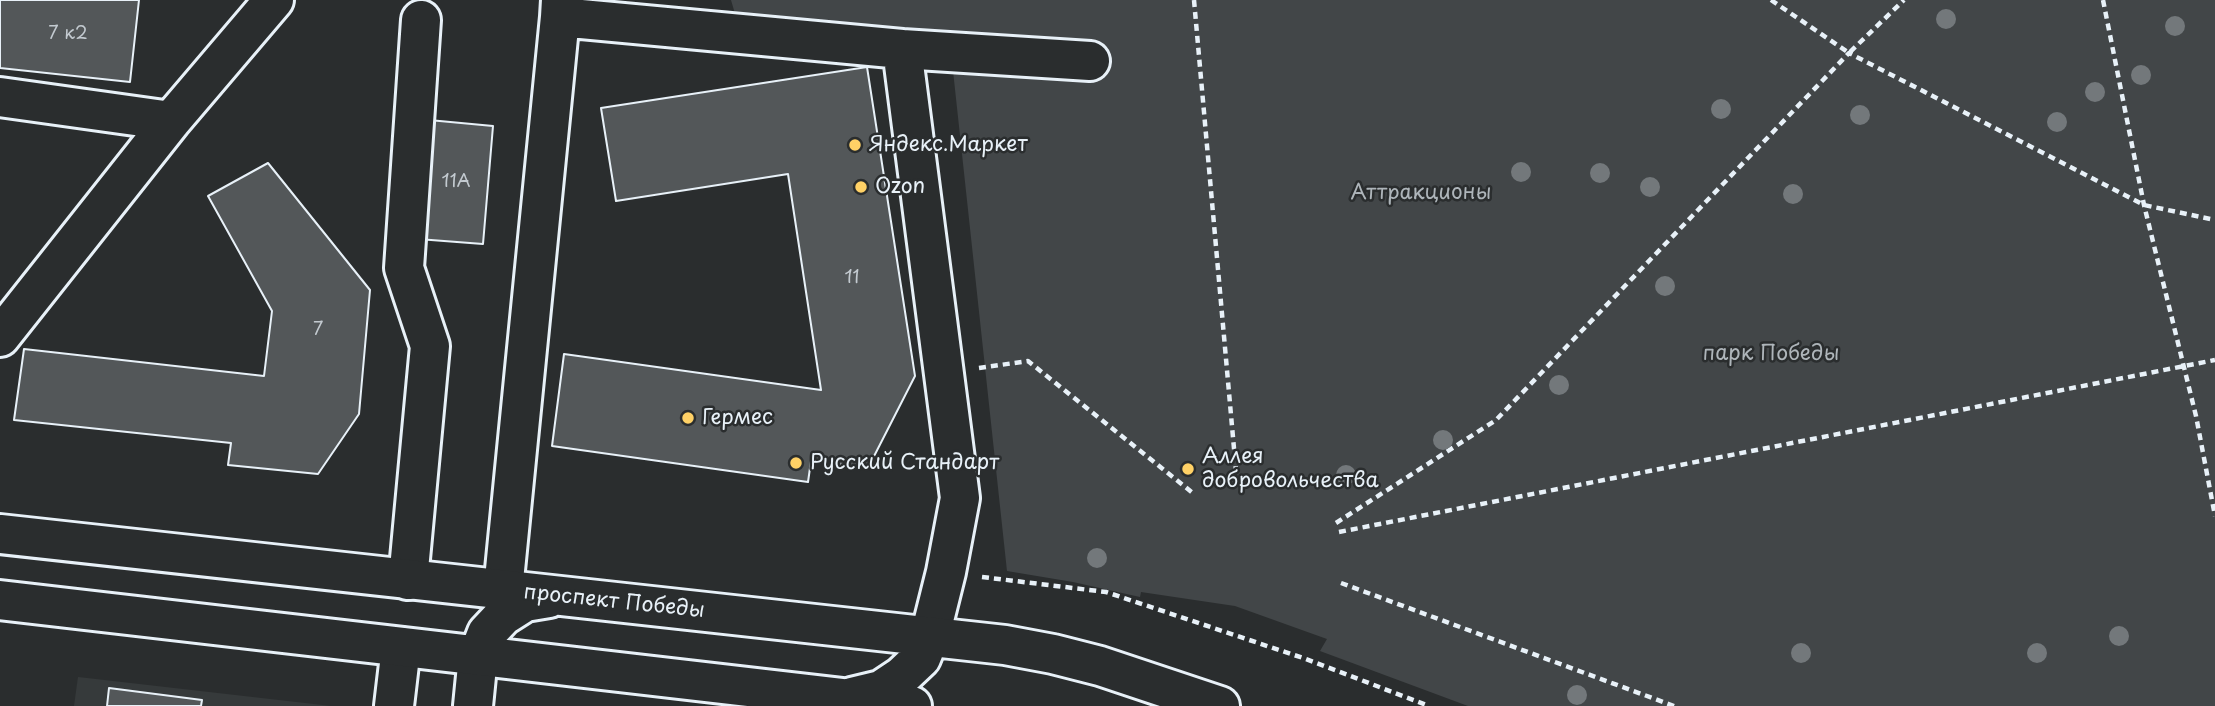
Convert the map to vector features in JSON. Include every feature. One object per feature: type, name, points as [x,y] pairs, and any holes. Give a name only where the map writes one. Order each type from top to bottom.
[{"type":"main road","points":[[2,332],[171,121],[274,0]]},
{"type":"main road","points":[[503,590],[560,8],[736,17],[902,49],[1090,61]]},
{"type":"main road","points":[[408,580],[430,346],[404,268],[421,20]]},
{"type":"main road","points":[[847,698],[881,690],[902,676],[921,658],[930,636],[946,572],[960,498],[902,49]]},
{"type":"main road","points":[[0,97],[171,121]]},
{"type":"main road","name":"проспект Победы","points":[[0,534],[1005,645],[1100,666],[1220,706]]},
{"type":"main road","points":[[473,706],[478,656],[487,633],[503,616],[525,603],[558,596]]},
{"type":"main road","points":[[0,600],[912,706]]},
{"type":"main road","points":[[394,706],[401,647]]},
{"type":"path","points":[[1194,0],[1236,471]]},
{"type":"path","points":[[1771,0],[1849,53],[2144,205],[2215,220]]},
{"type":"path","points":[[1336,523],[1496,420],[1849,53],[1904,0]]},
{"type":"path","points":[[2103,0],[2144,205],[2196,416],[2215,516]]},
{"type":"path","points":[[1339,532],[2215,360]]},
{"type":"path","points":[[943,372],[1028,362],[1194,494]]},
{"type":"path","points":[[946,572],[1107,592],[1306,659],[1429,706]]},
{"type":"path","points":[[1341,583],[1674,706]]},
{"type":"shaded area","points":[[78,677],[331,706],[74,706]]},
{"type":"green space","name":"парк Победы","points":[[731,0],[2215,0],[2215,706],[1468,706],[1320,651],[1327,639],[1235,606],[1141,592],[1140,597],[1007,571],[951,52],[741,34]]},
{"type":"building","points":[[0,0],[139,0],[130,82],[0,68]]},
{"type":"building","points":[[867,67],[915,376],[868,468],[811,461],[808,482],[552,446],[564,354],[821,390],[788,174],[616,201],[601,108]]},
{"type":"building","points":[[429,120],[493,126],[483,244],[418,239]]},
{"type":"building","points":[[268,163],[370,290],[359,414],[318,474],[228,465],[231,443],[14,420],[24,349],[264,376],[272,311],[208,196]]},
{"type":"building","points":[[109,688],[202,700],[201,706],[107,706]]},
{"type":"place","name":"Яндекс.Маркет","points":[[855,145]]},
{"type":"place","name":"Ozon","points":[[861,187]]},
{"type":"place","name":"Гермес","points":[[688,418]]},
{"type":"place","name":"Русский Стандарт","points":[[796,463]]},
{"type":"place","name":"Аллея добровольчества","points":[[1188,469]]},
{"type":"park label","name":"Аттракционы","points":[[1421,193]]}]
